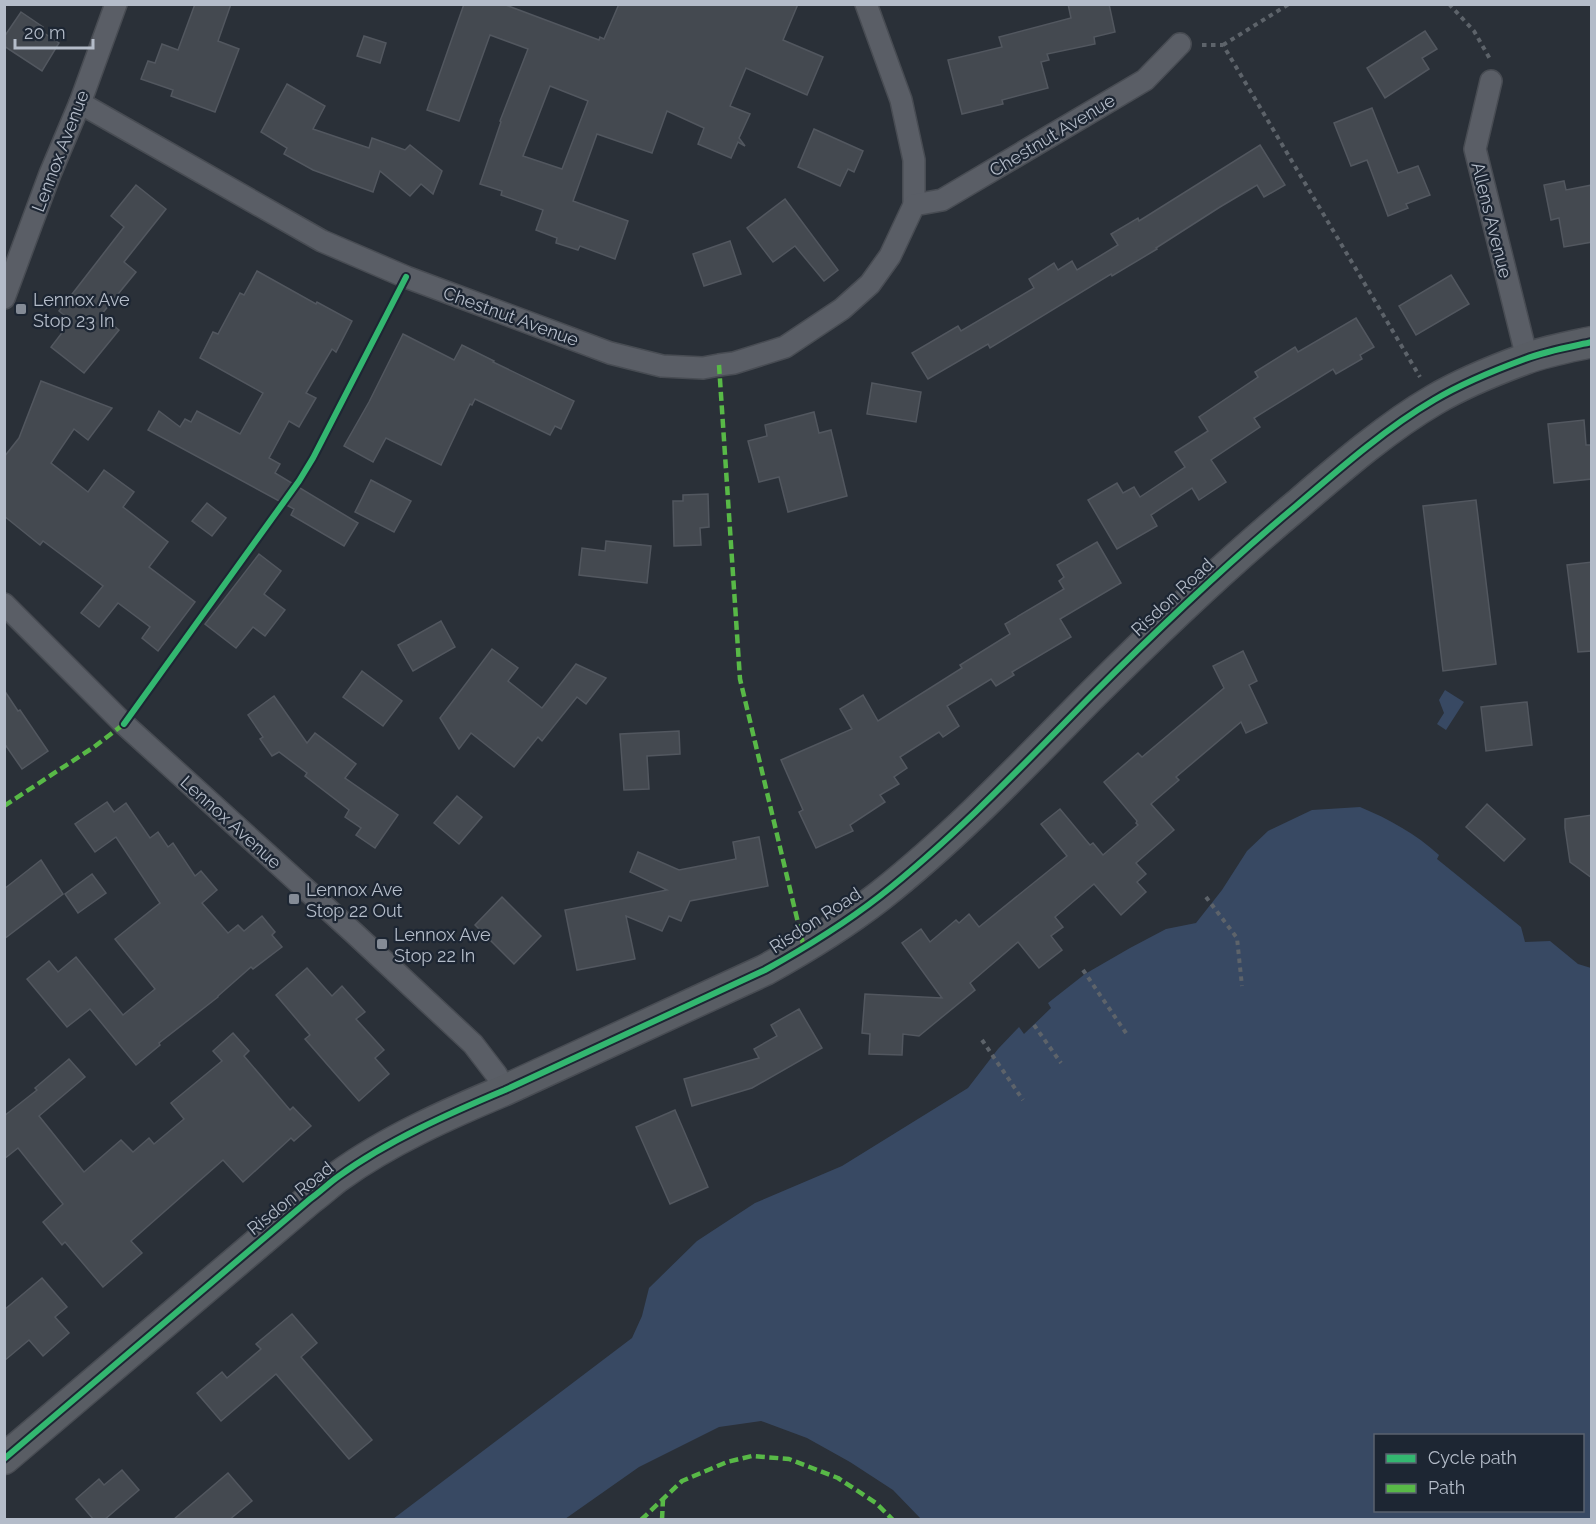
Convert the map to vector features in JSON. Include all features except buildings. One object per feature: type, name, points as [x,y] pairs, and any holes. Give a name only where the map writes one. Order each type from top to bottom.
[{"type":"street","name":"Chestnut Avenue","points":[[80,103],[322,241],[406,277],[599,349],[662,366],[703,368],[734,363],[784,347],[842,309],[870,284],[890,256],[914,205],[914,159],[901,99],[866,4]]},
{"type":"street","name":"Lennox Avenue","points":[[4,298],[50,174],[80,103],[111,6]]},
{"type":"street","name":"Chestnut Avenue","points":[[914,205],[942,200],[1144,80],[1180,44]]},
{"type":"street","name":"Allens Avenue","points":[[1491,81],[1474,149],[1527,358]]},
{"type":"street","name":"Risdon Road","points":[[4,1459],[340,1175],[376,1152],[466,1107],[765,970],[804,948],[879,897],[968,819],[1144,643],[1224,568],[1356,456],[1398,424],[1434,400],[1479,378],[1527,358],[1592,342]]},
{"type":"street","name":"Lennox Avenue","points":[[4,604],[124,724],[473,1044],[505,1090]]},
{"type":"path","points":[[1180,44],[1223,45],[1289,4]]},
{"type":"path","points":[[1449,4],[1474,31],[1490,59],[1491,81]]},
{"type":"path","points":[[1223,45],[1434,400]]},
{"type":"path","points":[[1206,897],[1237,938],[1242,986]]},
{"type":"path","points":[[1083,970],[1128,1036]]},
{"type":"path","points":[[1034,1025],[1061,1063]]},
{"type":"path","points":[[982,1040],[1023,1100]]},
{"type":"water","points":[[1445,690],[1464,702],[1446,730],[1437,724],[1444,713],[1439,700]]},
{"type":"water","points":[[1360,807],[1402,828],[1430,847],[1439,855],[1437,859],[1521,927],[1525,942],[1550,941],[1578,964],[1591,968],[1591,1519],[921,1519],[893,1490],[850,1462],[807,1438],[761,1421],[719,1427],[639,1467],[565,1519],[393,1519],[632,1338],[642,1316],[649,1288],[697,1241],[755,1203],[842,1166],[968,1088],[998,1049],[1019,1027],[1024,1034],[1051,1008],[1048,1003],[1085,974],[1166,929],[1196,923],[1222,890],[1247,851],[1268,831],[1312,810]]},
{"type":"marked path","points":[[719,365],[740,679],[804,948]]},
{"type":"marked path","points":[[4,806],[94,747],[124,724]]},
{"type":"marked path","points":[[641,1520],[682,1481],[727,1462],[752,1456],[789,1459],[838,1478],[876,1503],[893,1520]]},
{"type":"marked path","points":[[662,1520],[663,1499]]},
{"type":"cycle path","points":[[124,724],[299,481],[406,277]]},
{"type":"cycle path","points":[[4,1459],[310,1199],[358,1163],[398,1139],[441,1118],[765,970],[824,935],[866,906],[908,873],[962,825],[1091,696],[1217,575],[1329,478],[1398,423],[1444,394],[1490,373],[1541,354],[1592,342]]},
{"type":"place","name":"Lennox Ave Stop 23 In","points":[[21,309]]},
{"type":"place","name":"Lennox Ave Stop 22 Out","points":[[294,899]]},
{"type":"place","name":"Lennox Ave Stop 22 In","points":[[382,944]]}]
